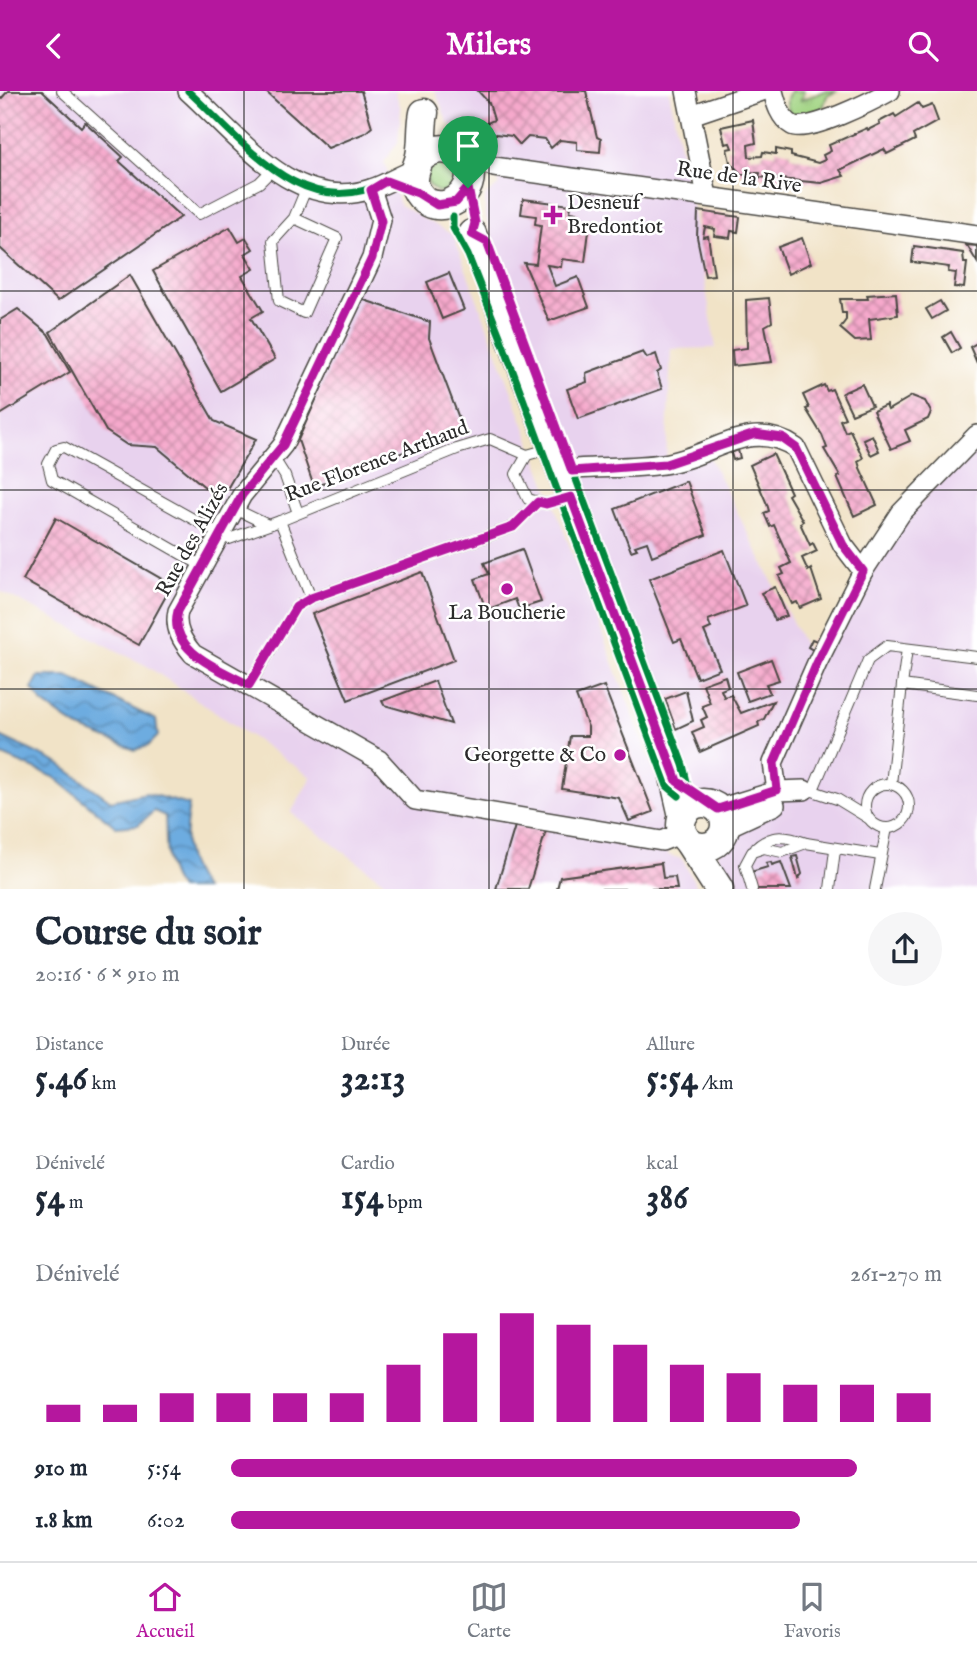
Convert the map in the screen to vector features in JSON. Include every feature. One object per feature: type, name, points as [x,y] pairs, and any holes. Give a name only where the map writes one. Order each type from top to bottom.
[{"type":"main road","points":[[419,102],[469,169],[475,223],[472,234]]},
{"type":"main road","points":[[419,102],[424,182],[472,234],[553,468],[677,781],[685,831],[718,885]]},
{"type":"main road","points":[[424,182],[436,149],[469,169]]},
{"type":"main road","points":[[424,182],[460,199],[469,169]]},
{"type":"main road","points":[[677,781],[718,820],[718,885]]},
{"type":"main road","points":[[685,831],[694,805],[718,820]]},
{"type":"main road","points":[[685,831],[705,848],[718,820]]},
{"type":"street","points":[[188,91],[273,169],[306,190],[336,194],[378,185],[424,182]]},
{"type":"street","points":[[686,91],[707,196]]},
{"type":"street","points":[[691,115],[762,91]]},
{"type":"street","points":[[773,91],[778,108],[792,125],[807,128],[890,91]]},
{"type":"street","name":"Rue de la Rive","points":[[469,169],[707,196],[977,236]]},
{"type":"street","name":"Rue des Alizés","points":[[378,185],[381,221],[372,258],[283,445],[235,509],[178,611],[176,621],[180,634],[193,654],[379,760],[415,800],[653,840],[662,841],[685,831]]},
{"type":"street","points":[[553,468],[666,464],[755,434],[782,438],[796,448],[843,545],[863,571]]},
{"type":"street","points":[[777,790],[774,763],[817,663],[863,571],[901,513],[977,435]]},
{"type":"street","points":[[718,820],[777,790],[807,791]]},
{"type":"street","points":[[718,820],[752,813],[807,791]]},
{"type":"lane","points":[[62,91],[199,214],[259,183],[273,169]]},
{"type":"lane","points":[[294,218],[337,238],[304,313],[279,301],[273,241],[294,218],[306,190]]},
{"type":"lane","name":"Rue Florence Arthaud","points":[[311,598],[280,521],[491,439],[553,468]]},
{"type":"lane","points":[[204,567],[52,480],[48,464],[56,449],[64,447],[229,539],[280,521]]},
{"type":"lane","points":[[273,457],[285,476],[298,513]]},
{"type":"lane","points":[[553,468],[546,504],[538,502],[528,499],[516,474],[553,468]]},
{"type":"lane","points":[[249,685],[296,607],[311,598],[513,527],[538,502]]},
{"type":"lane","points":[[235,509],[268,525]]},
{"type":"lane","points":[[869,818],[864,805],[870,791],[884,783],[891,783],[904,791],[909,812],[901,824],[887,828],[869,818],[836,799],[807,791],[868,660],[887,646],[977,657]]},
{"type":"lane","points":[[891,783],[907,649]]},
{"type":"lane","points":[[902,685],[977,695]]},
{"type":"lane","points":[[875,889],[887,828]]},
{"type":"lane","points":[[752,889],[745,865],[752,852],[764,848],[782,852],[806,843],[835,850],[880,855]]},
{"type":"lane","points":[[830,889],[835,850]]},
{"type":"shaded area","points":[[0,91],[395,91],[401,109],[398,142],[384,162],[400,205],[453,235],[665,801],[661,814],[668,855],[682,859],[698,889],[394,889],[291,813],[311,777],[147,666],[0,591]]},
{"type":"shaded area","points":[[435,91],[669,91],[716,348],[671,349],[666,463],[706,450],[806,649],[817,663],[863,571],[977,437],[977,889],[719,889],[716,880],[719,841],[725,823],[714,805],[676,781],[562,474],[485,214],[485,196],[500,184],[485,151],[448,123]]},
{"type":"green space","points":[[791,91],[804,91],[801,100],[825,91],[837,91],[827,96],[820,117],[792,118],[787,101]]},
{"type":"green space","points":[[442,162],[452,167],[457,177],[452,187],[442,192],[432,187],[427,177],[432,167]]},
{"type":"water","points":[[39,676],[67,676],[156,720],[158,736],[148,746],[135,750],[77,727],[43,703],[32,689]]},
{"type":"water","points":[[0,736],[58,763],[111,801],[146,793],[189,805],[186,849],[192,868],[204,889],[180,889],[175,881],[168,864],[165,816],[154,811],[138,825],[116,827],[54,777],[0,754]]},
{"type":"building","points":[[8,91],[42,91],[81,127],[85,122],[123,157],[119,161],[181,217],[58,301],[0,248],[0,100]]},
{"type":"building","points":[[265,91],[361,91],[372,127],[365,133],[328,148]]},
{"type":"building","points":[[478,91],[586,91],[597,137],[601,139],[600,152],[577,150],[577,142],[560,140],[551,148],[545,139],[528,137],[520,145],[512,136],[496,134],[485,138],[480,126],[494,120],[489,103]]},
{"type":"building","points":[[918,103],[922,109],[932,105],[938,121],[913,135],[915,140],[887,154],[884,149],[840,170],[844,176],[821,183],[759,177],[760,173],[751,172],[751,176],[741,174],[730,162],[727,149],[732,148],[730,143],[725,144],[721,127],[753,120],[756,143],[748,145],[749,157],[762,156],[763,152],[776,154],[776,149],[818,163],[825,160],[823,155],[831,151],[829,145],[867,128],[868,130],[894,114],[896,117]]},
{"type":"building","points":[[523,199],[571,205],[570,212],[578,213],[576,229],[589,231],[585,262],[562,259],[561,267],[547,265],[555,286],[578,277],[589,307],[549,321],[524,263],[536,264],[541,225],[535,224],[536,216],[521,214]]},
{"type":"building","points":[[698,211],[740,217],[738,232],[731,231],[730,238],[714,236],[715,229],[705,227],[703,237],[708,236],[714,275],[705,276],[697,237]]},
{"type":"building","points":[[230,227],[239,242],[246,238],[253,249],[245,254],[254,269],[242,276],[263,311],[251,318],[275,359],[221,391],[153,271]]},
{"type":"building","points":[[802,238],[811,263],[788,274],[778,247]]},
{"type":"building","points":[[966,245],[977,246],[977,262],[968,247]]},
{"type":"building","points":[[914,246],[963,253],[964,263],[967,263],[964,288],[954,287],[956,273],[948,272],[949,267],[912,262]]},
{"type":"building","points":[[449,273],[464,310],[442,319],[427,282]]},
{"type":"building","points":[[130,275],[214,421],[256,439],[228,487],[222,491],[206,488],[157,447],[127,445],[106,431],[50,332]]},
{"type":"building","points":[[896,293],[898,315],[869,319],[871,340],[855,341],[840,328],[846,320],[846,313],[842,313],[840,299],[868,299],[867,295]]},
{"type":"building","points":[[769,298],[772,322],[765,326],[772,362],[733,366],[732,350],[747,348],[746,300]]},
{"type":"building","points":[[361,299],[430,322],[429,338],[463,429],[314,487],[298,440]]},
{"type":"building","points":[[940,301],[946,311],[932,319],[926,309]]},
{"type":"building","points":[[18,309],[48,334],[70,372],[0,415],[0,320]]},
{"type":"building","points":[[951,332],[960,348],[952,353],[943,337]]},
{"type":"building","points":[[977,343],[977,363],[970,347]]},
{"type":"building","points":[[643,352],[647,358],[656,354],[661,370],[657,373],[662,389],[578,419],[567,389],[587,382],[586,373]]},
{"type":"building","points":[[862,384],[872,406],[852,414],[842,393]]},
{"type":"building","points":[[824,385],[827,391],[832,389],[845,418],[840,420],[845,432],[850,430],[863,458],[858,461],[860,468],[877,505],[854,516],[837,477],[840,476],[824,449],[827,448],[822,435],[806,409],[809,408],[803,395]]},
{"type":"building","points":[[912,396],[925,401],[931,412],[928,419],[905,430],[910,441],[891,449],[873,411],[886,405],[888,410]]},
{"type":"building","points":[[872,435],[879,451],[871,455],[863,439]]},
{"type":"building","points":[[738,450],[740,458],[733,460],[731,453]]},
{"type":"building","points":[[773,454],[791,493],[788,495],[803,521],[800,523],[810,545],[813,543],[817,551],[802,558],[808,571],[811,569],[821,599],[800,608],[797,602],[792,604],[779,576],[784,574],[781,568],[791,563],[774,525],[770,527],[764,513],[769,511],[767,504],[750,465]]},
{"type":"building","points":[[686,481],[706,535],[652,556],[647,542],[635,546],[637,549],[631,551],[615,509]]},
{"type":"building","points":[[56,518],[172,585],[139,645],[23,580]]},
{"type":"building","name":"La Boucherie","points":[[522,549],[541,602],[519,609],[515,599],[486,610],[475,579],[489,574],[484,563]]},
{"type":"building","points":[[724,550],[746,606],[708,620],[711,628],[704,631],[720,669],[697,678],[681,639],[674,642],[649,579]]},
{"type":"building","points":[[422,572],[454,660],[348,700],[312,614]]},
{"type":"building","points":[[775,587],[787,616],[775,620],[761,593]]},
{"type":"building","points":[[812,639],[817,641],[813,650],[808,647]]},
{"type":"building","points":[[771,659],[779,680],[766,684],[770,693],[748,701],[737,672]]},
{"type":"building","points":[[725,676],[728,687],[721,690],[724,697],[731,695],[741,713],[773,701],[764,719],[758,722],[759,726],[700,752],[692,732],[704,727],[701,720],[707,717],[702,706],[710,703],[703,684]]},
{"type":"building","points":[[435,681],[451,724],[384,705],[382,701]]},
{"type":"building","points":[[604,686],[653,812],[629,821],[619,798],[562,789],[570,736],[588,736],[588,727],[576,696]]},
{"type":"building","points":[[686,691],[693,721],[676,729],[665,699]]},
{"type":"building","points":[[515,826],[546,831],[528,889],[496,889]]},
{"type":"building","points":[[797,856],[802,874],[798,879],[792,857]]},
{"type":"building","points":[[771,862],[772,865],[781,862],[791,889],[755,889],[751,872],[768,867],[766,863]]},
{"type":"building","points":[[661,863],[663,878],[675,877],[677,889],[557,889],[560,877]]},
{"type":"cycle path","points":[[188,91],[253,153],[277,172],[302,185],[329,193],[356,192],[386,181]]},
{"type":"cycle path","points":[[453,217],[453,228],[468,255],[500,336],[667,786],[679,796]]},
{"type":"cycle path","points":[[472,234],[487,242],[683,765],[689,790]]},
{"type":"place","name":"Desneuf Bredontiot","points":[[553,215]]},
{"type":"place","name":"La Boucherie","points":[[507,589]]},
{"type":"place","name":"Georgette & Co","points":[[620,755]]},
{"type":"route","points":[[386,181],[442,206],[460,199],[468,188],[475,223],[472,234],[487,242],[572,471],[666,464],[755,434],[782,438],[796,448],[843,545],[863,571],[817,663],[774,763],[777,790],[718,809],[677,781],[571,497],[546,504],[538,502],[513,527],[311,598],[296,607],[249,685],[193,654],[180,634],[176,621],[178,611],[242,495],[283,445],[372,258],[381,221],[371,190],[386,181]]}]
